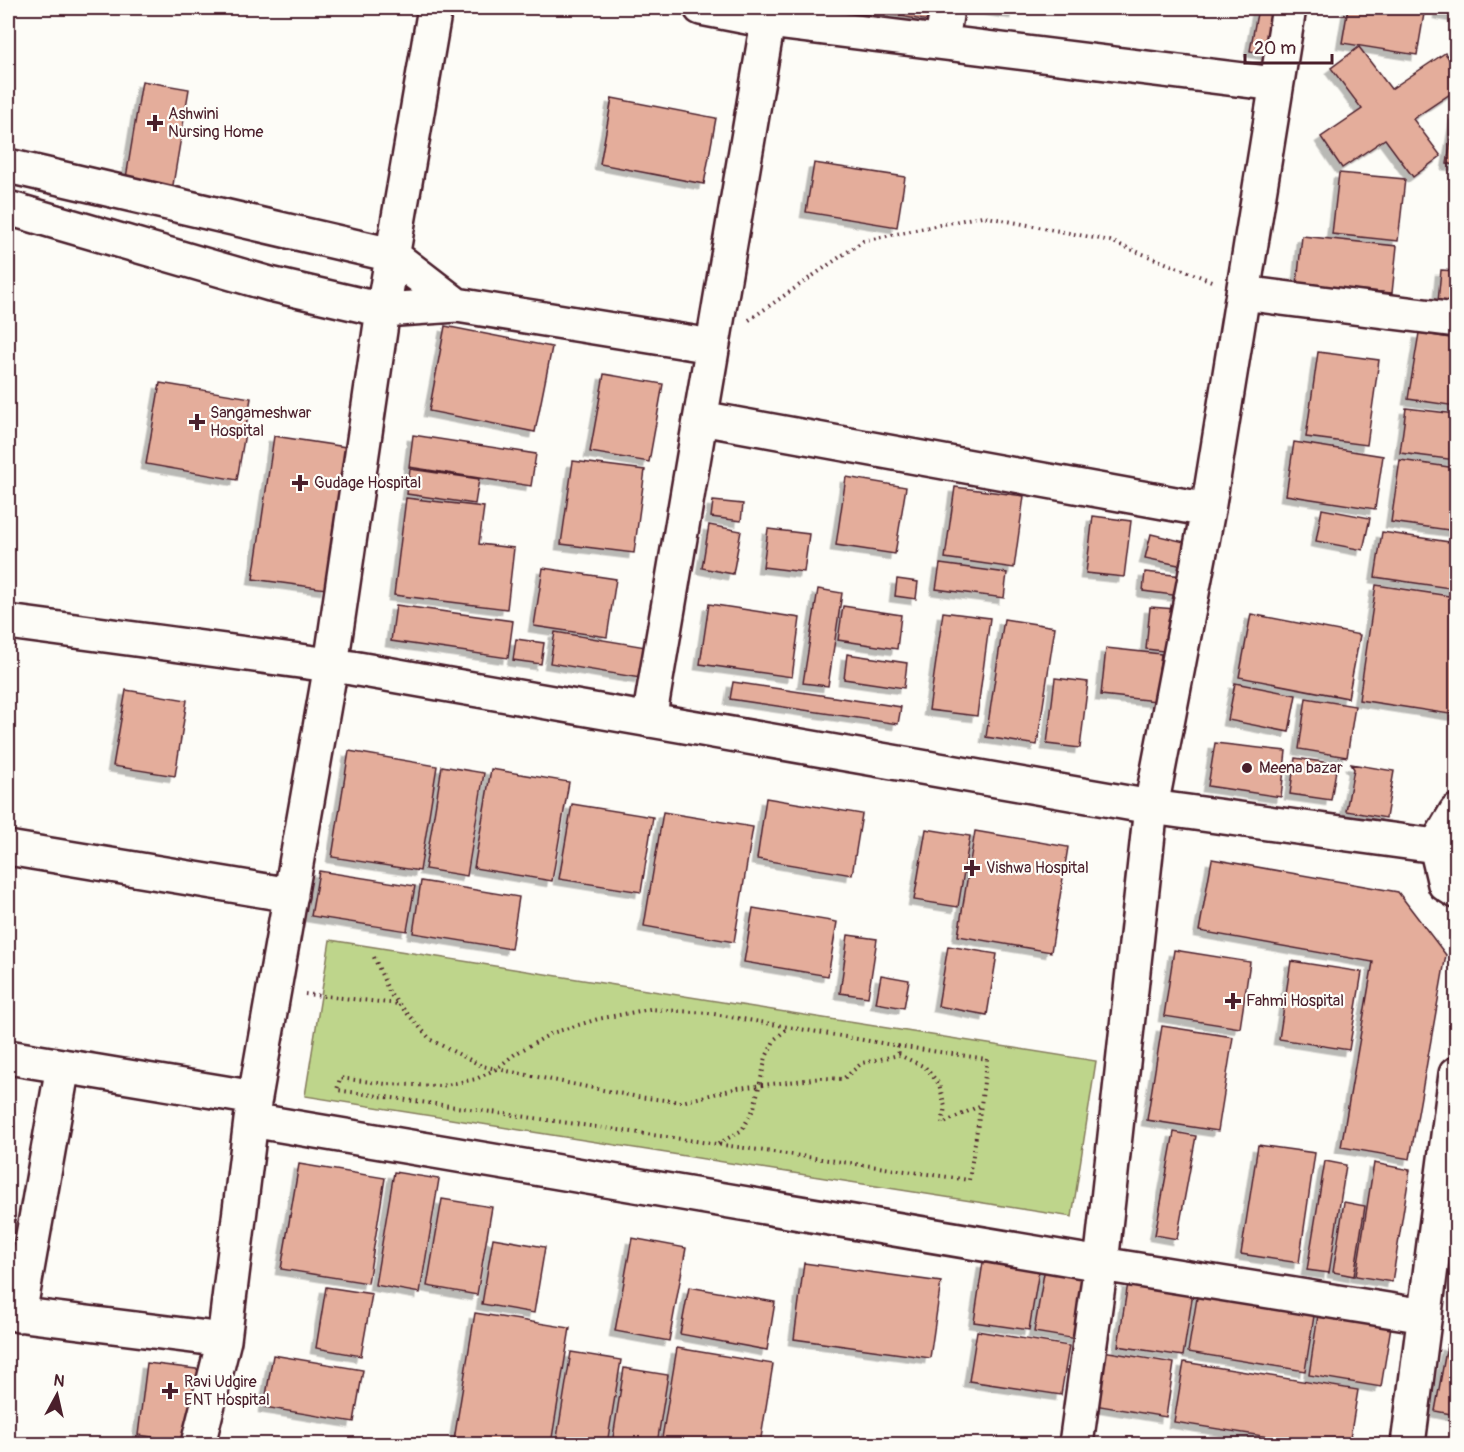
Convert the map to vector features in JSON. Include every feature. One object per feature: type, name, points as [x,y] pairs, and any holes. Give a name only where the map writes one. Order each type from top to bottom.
[{"type":"street","points":[[198,1444],[224,1340],[253,1109],[331,665],[383,310],[435,8]]},
{"type":"street","points":[[701,8],[768,21],[1276,84]]},
{"type":"street","points":[[942,42],[946,8]]},
{"type":"street","points":[[1076,1444],[1101,1264],[1151,807],[1208,510],[1289,8]]},
{"type":"street","points":[[649,720],[768,21]]},
{"type":"street","points":[[8,166],[392,255],[458,305]]},
{"type":"street","points":[[8,208],[270,284],[383,310],[458,305],[712,346]]},
{"type":"street","points":[[1243,293],[1456,320]]},
{"type":"street","points":[[701,418],[1208,510]]},
{"type":"street","points":[[8,622],[331,665],[1151,807],[1436,846]]},
{"type":"street","points":[[1456,812],[1436,846],[1445,884],[1456,891]]},
{"type":"street","points":[[8,848],[291,895]]},
{"type":"street","points":[[8,1057],[63,1066],[253,1109],[1101,1264],[1425,1316]]},
{"type":"street","points":[[63,1066],[13,1314],[224,1340]]},
{"type":"street","points":[[1411,1444],[1456,1074]]},
{"type":"path","points":[[712,346],[863,241],[982,216],[1110,241],[1243,293]]},
{"type":"path","points":[[374,957],[390,994],[431,1040],[482,1066],[626,1095],[682,1102],[738,1088],[822,1078],[843,1079],[862,1063],[899,1055],[925,1067],[939,1084],[945,1107],[942,1124],[981,1105]]},
{"type":"path","points":[[274,991],[399,1004]]},
{"type":"path","points":[[650,1009],[708,1013],[987,1059],[969,1180],[337,1090],[340,1078],[386,1084],[441,1086],[476,1079],[496,1069],[515,1054],[552,1033],[598,1019],[650,1009]]},
{"type":"path","points":[[717,1144],[742,1130],[754,1108],[766,1058],[775,1039],[789,1027]]},
{"type":"path","points":[[898,1046],[899,1055]]},
{"type":"green space","points":[[330,940],[1096,1061],[1072,1217],[305,1096]]},
{"type":"building","points":[[852,8],[931,8],[929,21]]},
{"type":"building","points":[[979,8],[1016,8],[1015,13]]},
{"type":"building","points":[[1258,8],[1281,8],[1272,55],[1250,51]]},
{"type":"building","points":[[1348,8],[1425,8],[1417,55],[1342,43]]},
{"type":"building","points":[[1440,8],[1456,8],[1456,16],[1439,13]]},
{"type":"building","points":[[1359,47],[1391,89],[1445,53],[1456,69],[1456,90],[1413,119],[1441,156],[1413,177],[1385,139],[1342,168],[1321,137],[1362,109],[1331,68]]},
{"type":"building","points":[[142,81],[189,89],[171,197],[124,190]]},
{"type":"building","points":[[612,98],[716,118],[704,184],[600,164]]},
{"type":"building","points":[[1456,115],[1456,165],[1447,164]]},
{"type":"building","points":[[814,163],[905,177],[897,227],[806,212]]},
{"type":"building","points":[[1339,173],[1405,179],[1398,241],[1332,234]]},
{"type":"building","points":[[1302,236],[1397,246],[1392,293],[1297,284]]},
{"type":"building","points":[[1441,270],[1456,271],[1456,303],[1438,302]]},
{"type":"building","points":[[445,326],[552,347],[535,432],[429,411]]},
{"type":"building","points":[[1419,333],[1456,339],[1456,406],[1408,399]]},
{"type":"building","points":[[1318,352],[1379,360],[1367,445],[1306,437]]},
{"type":"building","points":[[604,374],[663,384],[649,462],[590,452]]},
{"type":"building","points":[[160,383],[251,398],[237,480],[146,464]]},
{"type":"building","points":[[1406,408],[1456,414],[1456,460],[1400,453]]},
{"type":"building","points":[[413,435],[536,454],[531,486],[409,467]]},
{"type":"building","points":[[274,436],[346,447],[326,589],[253,579]]},
{"type":"building","points":[[1294,442],[1383,456],[1375,509],[1286,495]]},
{"type":"building","points":[[1400,460],[1456,468],[1456,531],[1391,522]]},
{"type":"building","points":[[573,461],[645,470],[634,553],[561,544]]},
{"type":"building","points":[[410,469],[479,479],[475,504],[407,494]]},
{"type":"building","points":[[846,477],[906,487],[895,554],[836,545]]},
{"type":"building","points":[[955,487],[1024,496],[1014,568],[945,558]]},
{"type":"building","points":[[406,498],[484,507],[479,544],[514,548],[507,609],[394,595]]},
{"type":"building","points":[[713,501],[743,504],[741,521],[711,517]]},
{"type":"building","points":[[1322,509],[1370,518],[1363,550],[1316,541]]},
{"type":"building","points":[[1093,516],[1131,521],[1124,577],[1086,573]]},
{"type":"building","points":[[709,525],[741,531],[733,574],[702,568]]},
{"type":"building","points":[[768,529],[809,534],[804,572],[763,567]]},
{"type":"building","points":[[1382,532],[1456,543],[1456,589],[1375,577]]},
{"type":"building","points":[[1151,534],[1193,544],[1188,567],[1145,558]]},
{"type":"building","points":[[940,564],[1007,573],[1004,598],[936,589]]},
{"type":"building","points":[[543,568],[616,579],[607,637],[534,626]]},
{"type":"building","points":[[1145,572],[1183,576],[1180,596],[1143,591]]},
{"type":"building","points":[[897,579],[918,582],[916,599],[895,596]]},
{"type":"building","points":[[1376,585],[1456,597],[1456,715],[1359,700]]},
{"type":"building","points":[[818,589],[842,593],[828,686],[803,683]]},
{"type":"building","points":[[709,604],[800,618],[792,677],[700,664]]},
{"type":"building","points":[[396,605],[513,621],[508,658],[391,641]]},
{"type":"building","points":[[843,606],[901,615],[897,649],[838,640]]},
{"type":"building","points":[[1150,607],[1176,609],[1172,652],[1146,649]]},
{"type":"building","points":[[943,612],[990,618],[977,716],[929,710]]},
{"type":"building","points":[[1251,614],[1360,635],[1348,698],[1239,677]]},
{"type":"building","points":[[1004,619],[1055,627],[1037,745],[986,737]]},
{"type":"building","points":[[555,632],[646,647],[640,678],[550,663]]},
{"type":"building","points":[[516,639],[544,643],[541,664],[513,660]]},
{"type":"building","points":[[1106,648],[1161,654],[1156,701],[1101,695]]},
{"type":"building","points":[[847,654],[907,663],[904,688],[844,679]]},
{"type":"building","points":[[1055,678],[1088,682],[1080,748],[1047,744]]},
{"type":"building","points":[[733,682],[901,707],[898,724],[730,699]]},
{"type":"building","points":[[1235,683],[1296,695],[1289,732],[1228,720]]},
{"type":"building","points":[[126,690],[187,700],[175,776],[113,766]]},
{"type":"building","points":[[1306,698],[1355,706],[1347,757],[1299,749]]},
{"type":"building","name":"Meena bazar","points":[[1215,743],[1286,751],[1281,797],[1208,786]]},
{"type":"building","points":[[349,751],[437,766],[420,871],[332,857]]},
{"type":"building","points":[[1295,758],[1337,764],[1331,800],[1290,794]]},
{"type":"building","points":[[1351,764],[1394,771],[1386,818],[1346,811],[1354,769]]},
{"type":"building","points":[[442,766],[484,773],[467,876],[425,869]]},
{"type":"building","points":[[491,769],[569,782],[552,881],[474,868]]},
{"type":"building","points":[[766,798],[862,814],[852,875],[757,859]]},
{"type":"building","points":[[572,804],[653,817],[641,892],[559,879]]},
{"type":"building","points":[[663,812],[753,827],[734,942],[644,926]]},
{"type":"building","points":[[926,829],[970,836],[958,907],[914,900]]},
{"type":"building","points":[[975,831],[1068,847],[1051,952],[958,936]]},
{"type":"building","points":[[1212,859],[1398,892],[1446,955],[1410,1159],[1341,1147],[1373,962],[1199,931]]},
{"type":"building","points":[[319,871],[415,886],[407,931],[311,916]]},
{"type":"building","points":[[421,881],[519,897],[511,949],[413,933]]},
{"type":"building","points":[[753,908],[837,922],[828,976],[744,962]]},
{"type":"building","points":[[848,935],[877,939],[868,997],[840,993]]},
{"type":"building","points":[[948,946],[997,954],[987,1015],[938,1006]]},
{"type":"building","points":[[1174,950],[1250,962],[1240,1028],[1164,1016]]},
{"type":"building","points":[[1291,961],[1362,972],[1349,1050],[1279,1039]]},
{"type":"building","points":[[881,975],[909,980],[904,1008],[876,1003]]},
{"type":"building","points":[[1162,1026],[1233,1037],[1218,1131],[1147,1120]]},
{"type":"building","points":[[1174,1132],[1196,1136],[1177,1239],[1155,1235]]},
{"type":"building","points":[[1258,1145],[1315,1153],[1299,1263],[1241,1254]]},
{"type":"building","points":[[1325,1161],[1346,1165],[1329,1273],[1307,1270]]},
{"type":"building","points":[[1374,1163],[1410,1170],[1392,1282],[1356,1276]]},
{"type":"building","points":[[299,1164],[385,1178],[368,1283],[281,1269]]},
{"type":"building","points":[[394,1172],[439,1179],[420,1293],[375,1285]]},
{"type":"building","points":[[442,1199],[492,1207],[477,1295],[427,1286]]},
{"type":"building","points":[[1344,1202],[1365,1206],[1354,1276],[1333,1272]]},
{"type":"building","points":[[493,1238],[545,1247],[534,1313],[482,1304]]},
{"type":"building","points":[[632,1238],[686,1248],[669,1341],[615,1331]]},
{"type":"building","points":[[983,1262],[1039,1271],[1029,1330],[974,1322]]},
{"type":"building","points":[[804,1263],[941,1282],[930,1358],[794,1339]]},
{"type":"building","points":[[1045,1267],[1086,1273],[1076,1339],[1034,1332]]},
{"type":"building","points":[[1128,1283],[1193,1293],[1183,1356],[1118,1346]]},
{"type":"building","points":[[326,1287],[372,1294],[361,1356],[316,1348]]},
{"type":"building","points":[[689,1287],[775,1302],[767,1350],[680,1334]]},
{"type":"building","points":[[1198,1292],[1315,1310],[1305,1371],[1188,1352]]},
{"type":"building","points":[[1319,1308],[1392,1320],[1381,1387],[1309,1375]]},
{"type":"building","points":[[475,1313],[570,1328],[551,1444],[479,1444],[454,1440]]},
{"type":"building","points":[[977,1331],[1069,1346],[1061,1395],[969,1381]]},
{"type":"building","points":[[1447,1345],[1456,1347],[1456,1415],[1435,1411]]},
{"type":"building","points":[[677,1348],[773,1364],[760,1444],[661,1444]]},
{"type":"building","points":[[1103,1351],[1174,1363],[1166,1417],[1094,1405]]},
{"type":"building","points":[[571,1352],[621,1360],[607,1444],[556,1444]]},
{"type":"building","points":[[273,1355],[363,1370],[354,1422],[264,1407]]},
{"type":"building","points":[[1184,1362],[1358,1390],[1349,1444],[1312,1444],[1174,1422]]},
{"type":"building","points":[[147,1363],[204,1370],[195,1443],[138,1435]]},
{"type":"building","points":[[624,1368],[668,1375],[657,1444],[612,1444]]},
{"type":"place","name":"Ashwini Nursing Home","points":[[155,123]]},
{"type":"place","name":"Sangameshwar Hospital","points":[[197,422]]},
{"type":"place","name":"Gudage Hospital","points":[[300,483]]},
{"type":"place","name":"Meena bazar","points":[[1247,768]]},
{"type":"place","name":"Vishwa Hospital","points":[[972,868]]},
{"type":"place","name":"Fahmi Hospital","points":[[1233,1001]]},
{"type":"place","name":"Ravi Udgire ENT Hospital","points":[[170,1391]]}]
